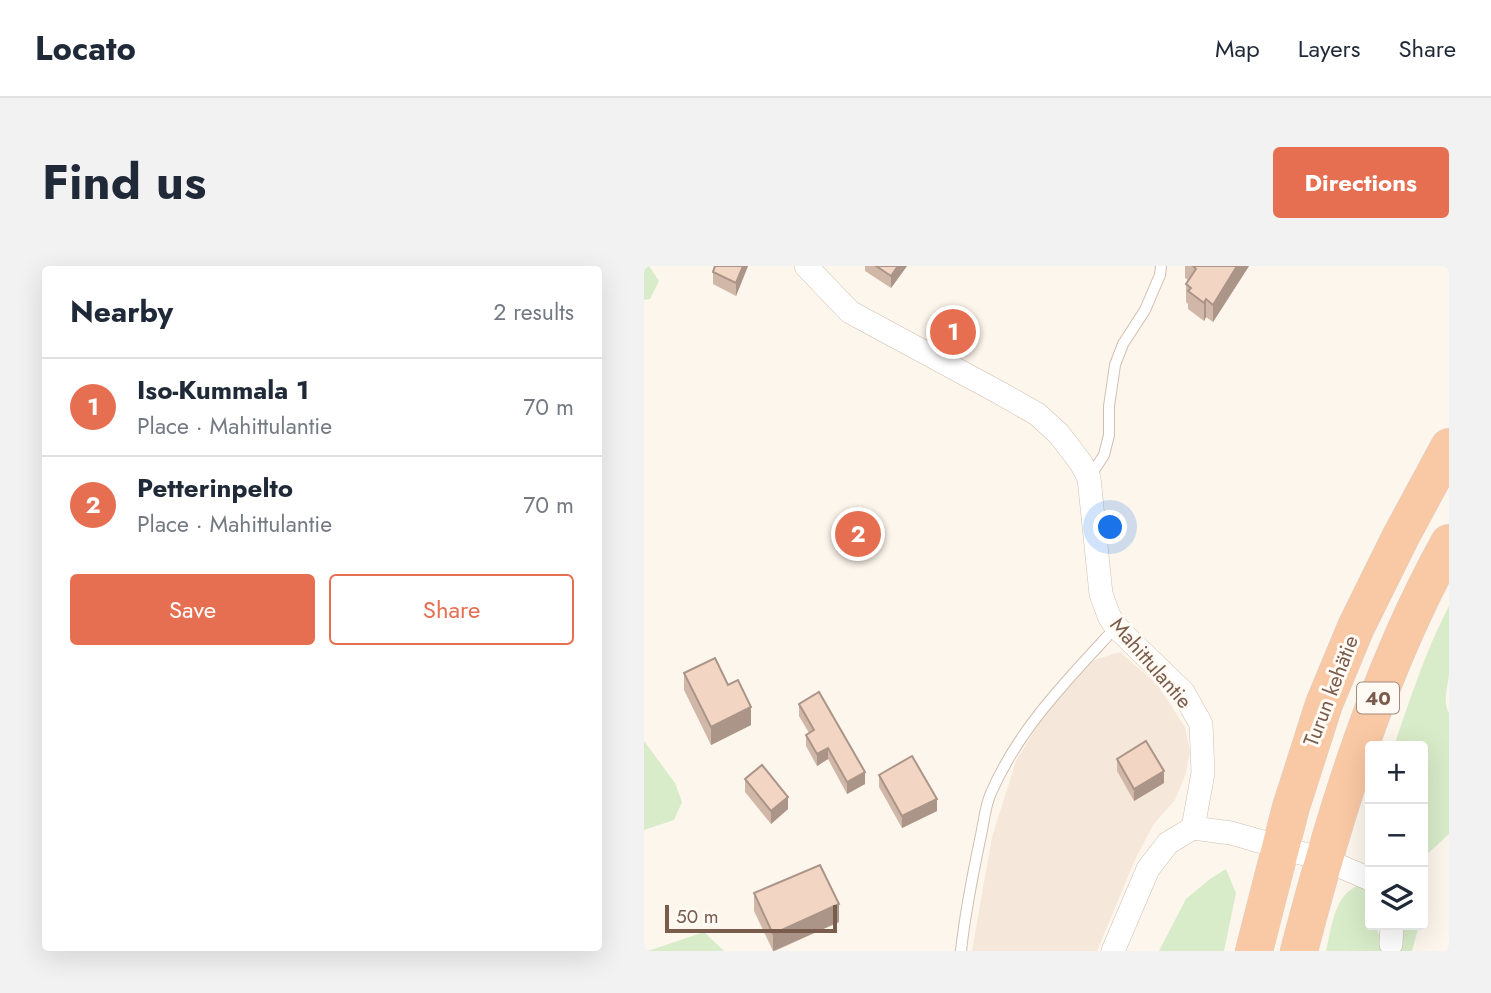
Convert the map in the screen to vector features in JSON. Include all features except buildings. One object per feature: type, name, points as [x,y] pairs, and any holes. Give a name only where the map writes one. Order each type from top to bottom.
[{"type":"highway","name":"Turun kehätie","points":[[1254,951],[1291,807],[1324,704],[1350,639],[1449,447]]},
{"type":"highway","name":"40","points":[[1299,951],[1344,795],[1372,714],[1403,639],[1449,543]]},
{"type":"street","name":"Mahittulantie","points":[[806,266],[850,312],[1037,414],[1059,434],[1081,463],[1088,478],[1101,594],[1109,616],[1116,627],[1183,692],[1201,724],[1203,773],[1193,828]]},
{"type":"street","points":[[1112,951],[1148,869],[1168,843],[1193,828],[1231,833],[1281,847],[1325,860],[1365,877]]},
{"type":"lane","points":[[1088,478],[1104,454],[1109,435],[1109,406],[1115,365],[1122,344],[1145,310],[1161,266]]},
{"type":"lane","points":[[961,951],[989,796],[1023,733],[1055,693],[1116,627]]},
{"type":"shaded area","points":[[1120,652],[1157,684],[1185,727],[1190,751],[1186,773],[1175,800],[1153,825],[1134,862],[1097,951],[972,951],[992,837],[1016,761],[1050,705],[1091,661]]},
{"type":"green space","points":[[644,266],[649,266],[659,281],[650,299],[644,300]]},
{"type":"green space","points":[[1449,606],[1449,674],[1446,698],[1449,713],[1449,834],[1428,853],[1428,741],[1396,741]]},
{"type":"green space","points":[[644,741],[675,783],[682,802],[674,820],[644,830]]},
{"type":"green space","points":[[1226,869],[1236,893],[1224,951],[1159,951],[1186,899]]},
{"type":"green space","points":[[1360,885],[1365,887],[1365,930],[1377,930],[1387,951],[1326,951],[1339,903],[1351,889]]},
{"type":"green space","points":[[1399,930],[1418,930],[1412,951],[1397,951]]},
{"type":"green space","points":[[704,932],[724,951],[648,951]]},
{"type":"place","name":"Iso-Kummala 1","points":[[953,332]]},
{"type":"place","name":"Petterinpelto","points":[[858,534]]}]
